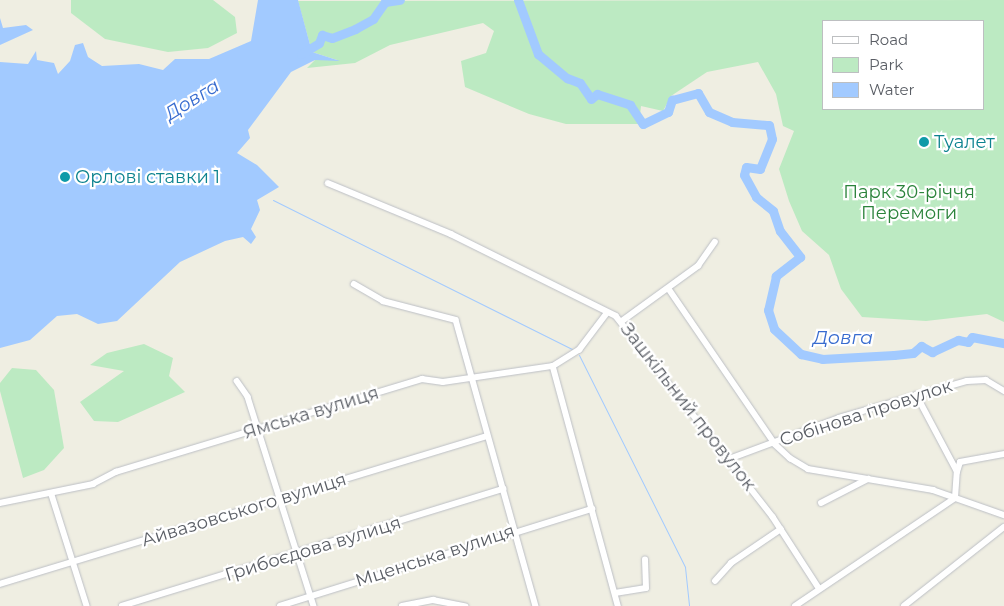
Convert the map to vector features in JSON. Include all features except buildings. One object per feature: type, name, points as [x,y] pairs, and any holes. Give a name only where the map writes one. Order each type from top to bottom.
[{"type":"street","name":"Зашкільний провулок","points":[[328,183],[451,234],[622,321],[730,459],[781,529],[819,588]]},
{"type":"street","points":[[622,321],[670,289],[698,266],[715,242]]},
{"type":"street","points":[[354,284],[384,301],[456,320],[470,377],[536,606]]},
{"type":"street","points":[[670,289],[775,444],[808,469],[868,479],[955,498],[1004,515]]},
{"type":"street","name":"Ямська вулиця","points":[[0,503],[52,495],[258,428],[422,379],[443,382],[553,366],[579,350],[607,313]]},
{"type":"street","points":[[553,366],[618,606]]},
{"type":"street","points":[[237,380],[248,397],[295,555],[314,606]]},
{"type":"street","name":"Собінова провулок","points":[[730,459],[764,443],[775,444],[916,395],[986,380],[1004,390]]},
{"type":"street","points":[[916,395],[957,472]]},
{"type":"street","name":"Айвазовського вулиця","points":[[0,584],[487,436]]},
{"type":"street","points":[[955,498],[957,472],[960,462],[1004,454]]},
{"type":"street","points":[[821,503],[868,479]]},
{"type":"street","name":"Грибоєдова вулиця","points":[[122,606],[295,555],[503,489]]},
{"type":"street","points":[[52,495],[74,561],[72,572],[87,606]]},
{"type":"street","points":[[795,606],[955,498]]},
{"type":"street","name":"Мценська вулиця","points":[[280,606],[515,531],[592,509]]},
{"type":"street","points":[[904,606],[1004,527]]},
{"type":"street","points":[[715,581],[731,564],[781,529]]},
{"type":"street","points":[[615,593],[646,588],[644,560]]},
{"type":"street","points":[[402,606],[433,600],[465,606]]},
{"type":"green space","points":[[71,0],[213,0],[235,17],[237,33],[208,48],[168,52],[105,39],[71,13]]},
{"type":"green space","name":"Парк 30-річчя Перемоги","points":[[1004,0],[1004,322],[987,314],[926,321],[862,317],[841,289],[829,255],[802,231],[789,201],[779,169],[794,131],[783,126],[776,94],[758,62],[707,72],[671,96],[663,111],[641,106],[639,124],[566,124],[529,114],[465,87],[461,61],[486,53],[494,31],[483,23],[390,45],[355,63],[307,68],[315,60],[337,60],[312,52],[298,1]]},
{"type":"green space","points":[[144,344],[173,358],[169,376],[185,392],[118,422],[94,421],[80,402],[124,371],[90,365],[107,353]]},
{"type":"green space","points":[[12,368],[36,370],[54,390],[64,448],[44,470],[23,478],[0,391],[0,383]]},
{"type":"water","points":[[258,0],[298,0],[312,52],[340,61],[315,60],[291,72],[248,130],[250,138],[237,153],[257,165],[279,187],[257,200],[260,210],[251,229],[256,237],[251,244],[243,237],[225,241],[180,262],[117,321],[98,324],[77,314],[57,316],[30,340],[0,348],[0,62],[28,64],[36,51],[37,60],[54,63],[58,74],[70,61],[75,45],[83,43],[88,57],[102,66],[139,64],[163,70],[175,59],[209,59],[251,41]]},
{"type":"water","points":[[0,18],[3,28],[26,25],[33,30],[0,45]]},
{"type":"waterway","name":"Довга","points":[[301,54],[319,43],[322,35],[332,38],[355,29],[373,19],[385,2],[400,0]]},
{"type":"waterway","name":"Довга","points":[[518,0],[538,54],[567,78],[580,83],[591,99],[597,94],[630,105],[643,124],[668,112],[672,100],[698,93],[709,112],[732,122],[769,125],[772,139],[760,169],[746,167],[744,175],[756,197],[773,211],[780,231],[800,257],[776,276],[768,310],[774,329],[801,354],[822,359],[894,355],[913,353],[921,346],[932,352],[958,340],[968,342],[972,337],[1004,343]]},
{"type":"waterway","points":[[273,200],[572,349]]},
{"type":"waterway","points":[[579,355],[685,567],[689,606]]},
{"type":"place","name":"Туалет","points":[[924,142]]},
{"type":"place","name":"Орлові ставки 1","points":[[65,177]]}]
